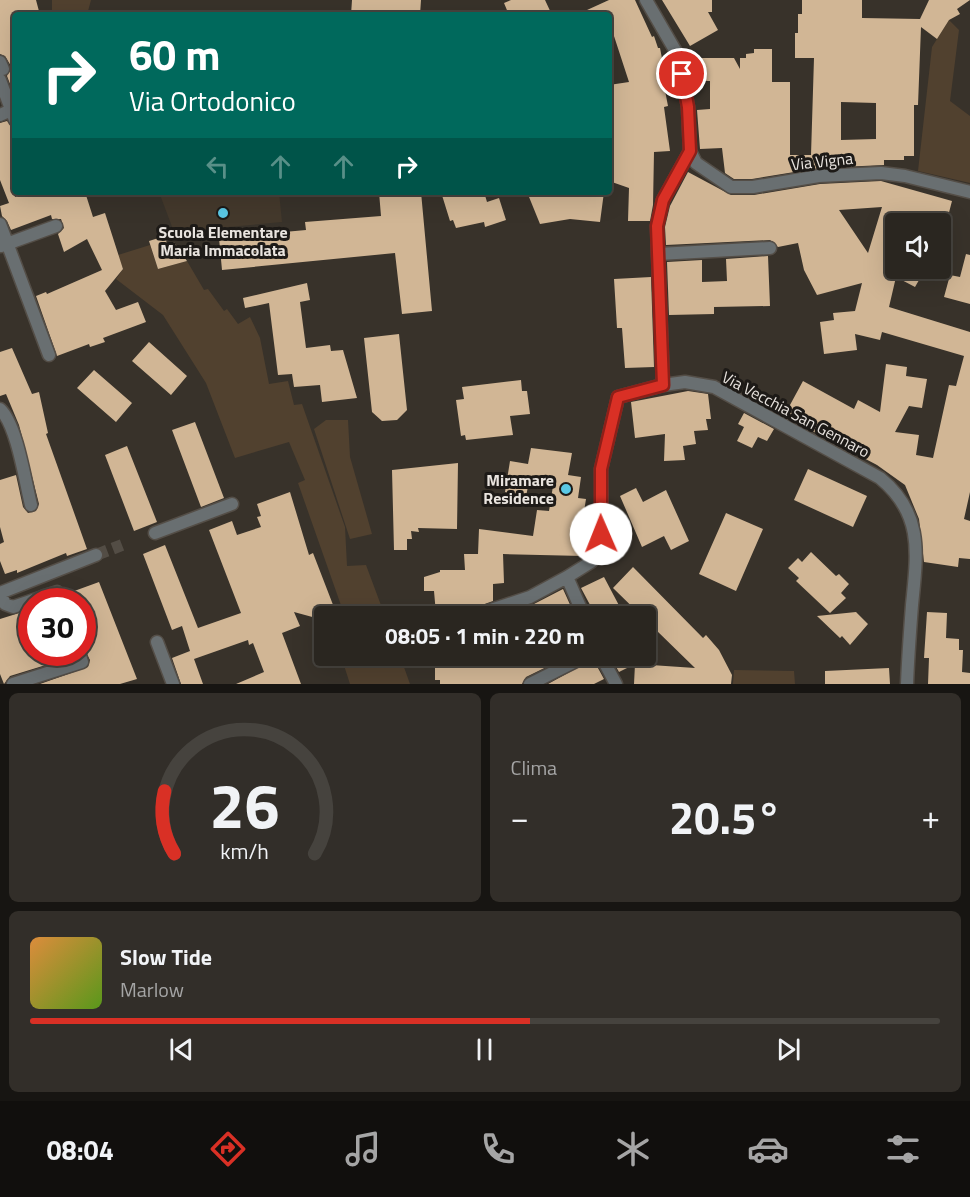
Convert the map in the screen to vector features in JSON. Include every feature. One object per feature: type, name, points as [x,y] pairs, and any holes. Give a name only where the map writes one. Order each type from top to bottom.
[{"type":"street","points":[[646,0],[679,57],[688,107],[690,151],[663,200],[657,226],[663,385]]},
{"type":"street","points":[[0,62],[3,69],[0,69]]},
{"type":"street","points":[[0,80],[9,115]]},
{"type":"street","name":"Via Vigna","points":[[690,151],[696,164],[731,187],[753,187],[819,176],[881,173],[905,176],[970,192]]},
{"type":"street","points":[[0,224],[4,245],[49,355]]},
{"type":"street","points":[[4,245],[56,226]]},
{"type":"street","points":[[658,254],[770,248]]},
{"type":"street","name":"Via Vecchia San Gennaro","points":[[567,577],[591,562],[602,547],[601,469],[618,397],[663,385],[685,382],[714,387],[880,478],[893,489],[904,504],[913,527],[917,549],[907,684]]},
{"type":"street","points":[[0,409],[5,414],[12,432],[31,505]]},
{"type":"street","points":[[154,533],[232,504]]},
{"type":"street","points":[[18,605],[13,607],[5,604],[0,593],[96,555]]},
{"type":"street","points":[[503,606],[530,597],[567,577],[580,606]]},
{"type":"street","points":[[157,642],[173,684]]},
{"type":"street","points":[[13,684],[72,666]]},
{"type":"street","points":[[530,684],[566,666]]},
{"type":"street","points":[[606,666],[616,684]]},
{"type":"shaded area","points":[[52,0],[91,0],[88,12],[52,12]]},
{"type":"shaded area","points":[[949,20],[959,30],[950,101],[970,116],[970,183],[918,171],[932,47]]},
{"type":"shaded area","name":"Scuola Elementare Maria Immacolata","points":[[160,195],[279,195],[282,222],[174,232]]},
{"type":"shaded area","points":[[150,245],[158,269],[187,261],[204,290],[208,289],[224,311],[227,309],[238,324],[250,317],[260,338],[269,384],[288,381],[294,405],[302,404],[345,527],[347,566],[366,565],[381,606],[341,606],[298,483],[305,480],[289,442],[235,458],[206,383],[163,315],[116,279],[123,269],[118,255]]},
{"type":"shaded area","points":[[326,420],[348,420],[350,457],[372,534],[350,539],[314,429]]},
{"type":"shaded area","points":[[344,666],[404,666],[410,684],[350,684]]},
{"type":"shaded area","points":[[734,670],[794,671],[795,684],[733,684]]},
{"type":"building","points":[[0,0],[36,0],[39,12],[12,12],[12,89],[7,76],[11,66],[5,56],[0,54]]},
{"type":"building","points":[[352,0],[421,0],[420,12],[351,12]]},
{"type":"building","points":[[511,0],[545,0],[551,12],[508,12],[504,3]]},
{"type":"building","points":[[609,0],[635,0],[652,37],[654,36],[660,48],[665,74],[662,75],[668,106],[664,107],[670,151],[654,152],[653,205],[650,221],[628,221],[629,188],[612,182],[612,85],[629,82],[612,34],[612,12],[583,12]]},
{"type":"building","points":[[662,0],[712,0],[712,12],[708,12],[718,30],[690,46]]},
{"type":"building","points":[[802,0],[862,0],[862,18],[920,19],[929,0],[970,0],[957,9],[960,14],[949,20],[937,39],[921,27],[918,105],[914,105],[914,156],[904,156],[904,160],[884,160],[884,165],[819,168],[752,179],[734,179],[725,173],[722,148],[700,149],[697,110],[710,109],[710,81],[704,81],[703,75],[700,75],[700,58],[734,58],[740,69],[740,58],[746,58],[746,54],[754,53],[754,49],[772,49],[772,82],[790,82],[790,155],[811,155],[814,58],[795,58],[798,14],[802,14]],"holes":[[[841,102],[876,103],[876,139],[841,140]]]},
{"type":"building","points":[[7,121],[12,125],[12,195],[15,197],[20,195],[86,195],[93,217],[105,213],[123,269],[105,291],[116,310],[138,302],[146,322],[103,338],[105,342],[90,347],[89,344],[57,356],[36,296],[46,292],[47,294],[102,270],[87,239],[64,252],[58,234],[64,228],[61,219],[52,219],[51,215],[11,230],[2,216],[0,206],[9,203],[0,180],[0,123]]},
{"type":"building","points":[[688,172],[731,195],[754,195],[820,184],[881,181],[952,201],[949,213],[885,213],[885,279],[896,279],[889,307],[970,332],[970,492],[964,519],[970,521],[970,559],[959,558],[958,567],[924,562],[919,519],[905,485],[877,465],[784,416],[803,381],[854,409],[858,400],[880,412],[886,364],[907,367],[906,376],[927,379],[922,408],[909,406],[895,432],[919,435],[916,455],[933,458],[949,385],[956,386],[964,356],[882,332],[880,340],[855,334],[857,350],[824,354],[820,322],[834,320],[833,313],[855,311],[862,283],[817,295],[804,270],[798,243],[778,247],[770,240],[666,245],[665,227],[670,206]],"holes":[[[882,207],[868,253],[839,210]]]},
{"type":"building","points":[[379,195],[421,195],[432,311],[402,314],[395,253],[222,270],[219,238],[306,230],[305,222],[381,216]]},
{"type":"building","points":[[442,195],[485,195],[487,202],[499,198],[506,220],[485,227],[484,222],[456,228],[453,220],[450,221]]},
{"type":"building","points":[[528,195],[604,195],[600,222],[570,219],[540,224]]},
{"type":"building","points":[[165,236],[167,244],[174,242],[187,261],[158,269],[149,241]]},
{"type":"building","points":[[966,254],[970,255],[970,304],[944,297],[951,275],[960,277]]},
{"type":"building","points":[[768,256],[770,306],[714,307],[714,314],[669,315],[667,262],[702,260],[702,282],[727,281],[726,259]]},
{"type":"building","points":[[651,277],[654,367],[625,368],[622,328],[617,328],[614,279]]},
{"type":"building","points":[[900,279],[920,279],[915,287]]},
{"type":"building","points":[[307,283],[310,300],[300,302],[306,348],[330,345],[331,351],[343,350],[357,398],[322,402],[320,385],[294,387],[292,374],[278,375],[269,303],[245,308],[243,298]]},
{"type":"building","points":[[399,334],[407,410],[397,420],[382,421],[372,412],[364,338]]},
{"type":"building","points":[[149,342],[187,376],[171,395],[132,361]]},
{"type":"building","points":[[12,348],[32,394],[39,392],[48,433],[46,434],[87,549],[67,556],[66,553],[17,573],[17,570],[5,574],[0,561],[0,544],[4,542],[0,527],[0,480],[16,475],[23,507],[28,513],[36,511],[39,504],[19,425],[6,394],[0,396],[0,352]]},
{"type":"building","points":[[94,370],[132,403],[116,422],[77,388]]},
{"type":"building","points":[[521,380],[522,391],[527,391],[530,414],[510,416],[513,435],[466,440],[465,435],[461,436],[456,400],[464,399],[462,387]]},
{"type":"building","points":[[688,391],[708,394],[711,419],[706,419],[708,430],[694,431],[696,444],[683,446],[685,460],[664,461],[665,434],[635,438],[631,402]]},
{"type":"building","points":[[744,413],[774,429],[767,441],[758,437],[752,448],[737,441],[744,427],[738,424]]},
{"type":"building","points":[[195,422],[224,498],[201,507],[172,430]]},
{"type":"building","points":[[127,446],[157,522],[134,531],[105,455]]},
{"type":"building","points":[[531,448],[572,453],[568,475],[581,477],[578,498],[586,499],[579,543],[593,545],[583,556],[503,554],[504,583],[493,584],[493,601],[479,606],[435,606],[434,591],[424,591],[424,577],[440,572],[440,570],[465,570],[464,554],[478,554],[479,529],[533,536],[537,510],[549,511],[553,486],[529,482],[526,496],[505,492],[510,461],[528,464]]},
{"type":"building","points":[[458,463],[457,529],[418,528],[419,532],[411,531],[412,539],[407,539],[407,550],[394,550],[392,470]]},
{"type":"building","points":[[808,469],[867,496],[853,527],[794,500]]},
{"type":"building","points":[[636,488],[643,502],[666,490],[689,541],[671,550],[664,536],[642,547],[620,496]]},
{"type":"building","points":[[290,492],[309,555],[313,553],[333,606],[314,606],[314,617],[294,612],[300,626],[282,633],[301,684],[236,684],[264,672],[253,643],[249,645],[248,640],[194,659],[203,684],[181,684],[172,658],[190,651],[182,626],[172,630],[143,554],[165,545],[198,628],[241,613],[209,530],[232,521],[237,535],[261,527],[257,517],[261,516],[257,504]]},
{"type":"building","points":[[726,513],[763,529],[736,591],[699,574]]},
{"type":"building","points":[[811,552],[836,576],[839,574],[849,584],[841,593],[846,598],[830,613],[796,581],[799,578],[788,568],[798,558],[802,562]]},
{"type":"building","points":[[633,567],[703,638],[706,635],[719,650],[732,675],[731,684],[634,684],[635,666],[695,668],[656,630],[656,606],[631,606],[613,588]]},
{"type":"building","points":[[604,577],[619,606],[591,606],[581,588]]},
{"type":"building","points":[[99,582],[137,679],[120,684],[40,684],[88,666],[96,666],[96,588],[82,588]]},
{"type":"building","points":[[563,589],[571,606],[529,606]]},
{"type":"building","points":[[856,612],[868,624],[850,645],[817,616]]},
{"type":"building","points":[[927,612],[947,613],[946,638],[959,639],[959,650],[963,650],[962,672],[970,673],[970,684],[928,684],[929,658],[924,658]]},
{"type":"building","points":[[18,613],[18,666],[43,666],[10,676],[4,684],[0,674],[0,619]]},
{"type":"building","points":[[435,666],[549,666],[526,677],[522,684],[440,684],[440,680],[435,680]]},
{"type":"building","points":[[580,666],[597,666],[604,679],[594,684],[548,684]]},
{"type":"building","points":[[616,666],[631,666],[619,672]]},
{"type":"building","points":[[889,668],[890,684],[825,684],[825,671]]},
{"type":"tunnel","points":[[96,555],[122,545]]},
{"type":"place","name":"Scuola Elementare Maria Immacolata","points":[[223,213]]},
{"type":"place","name":"Miramare Residence","points":[[566,489]]},
{"type":"route","points":[[601,534],[601,469],[618,397],[663,385],[657,226],[663,200],[690,151],[688,107],[682,74]]}]
